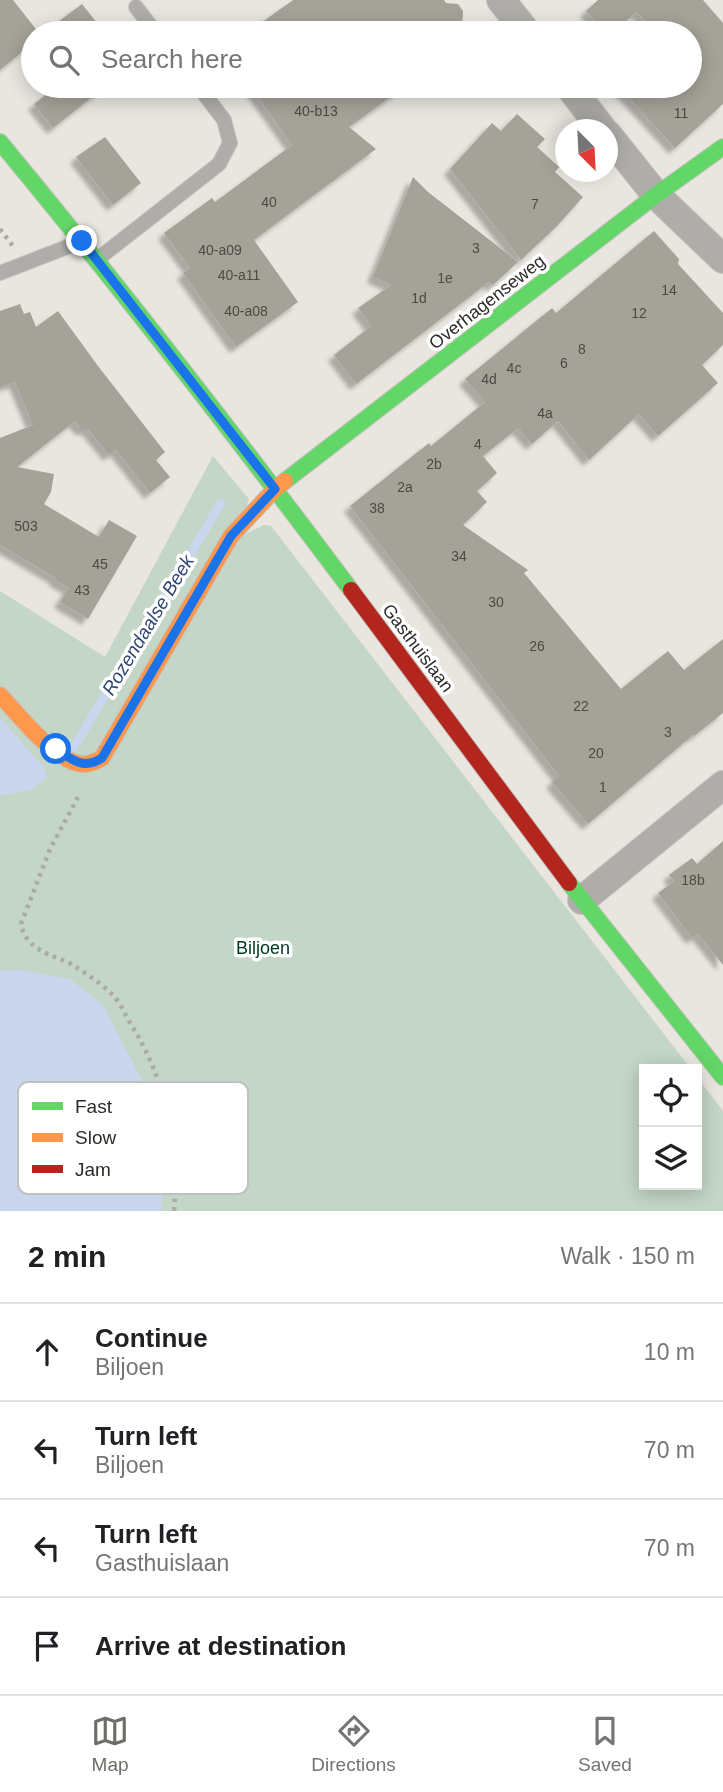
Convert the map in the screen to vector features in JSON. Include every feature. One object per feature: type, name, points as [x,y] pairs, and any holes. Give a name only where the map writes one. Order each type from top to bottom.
[{"type":"street","points":[[500,0],[517,21]]},
{"type":"street","points":[[578,98],[594,119]]},
{"type":"street","name":"Gasthuislaan","points":[[0,142],[82,241],[275,489],[582,900],[723,1077]]},
{"type":"street","name":"Overhagenseweg","points":[[275,489],[656,195],[723,147]]},
{"type":"street","points":[[618,148],[656,195],[723,259]]},
{"type":"street","points":[[0,695],[56,749],[76,763],[89,764],[102,758],[231,536],[275,489]]},
{"type":"street","points":[[582,900],[723,785]]},
{"type":"lane","points":[[136,8],[146,21]]},
{"type":"lane","points":[[97,260],[219,163],[230,143],[224,120],[207,98]]},
{"type":"lane","points":[[0,273],[82,241]]},
{"type":"path","points":[[102,758],[66,815],[50,849],[27,908],[22,924],[23,932],[38,950],[73,966],[112,994],[139,1036],[159,1082]]},
{"type":"green space","name":"Biljoen","points":[[213,456],[249,499],[237,538],[264,525],[271,526],[687,1064],[639,1064],[639,1190],[702,1190],[702,1084],[723,1111],[723,1211],[0,1211],[0,591],[105,657]]},
{"type":"water","points":[[0,718],[43,766],[47,778],[29,791],[0,795]]},
{"type":"water","points":[[21,970],[70,979],[103,1005],[143,1082],[18,1082],[18,1194],[161,1194],[161,1211],[0,1211],[0,971]]},
{"type":"building","points":[[0,0],[13,0],[30,21],[21,21],[21,53],[0,70]]},
{"type":"building","points":[[293,0],[444,0],[446,3],[458,4],[463,11],[463,21],[264,21]]},
{"type":"building","points":[[598,0],[703,0],[723,23],[723,104],[675,148],[629,98],[702,98],[702,21],[645,21],[637,12],[626,21],[595,21],[586,11]]},
{"type":"building","points":[[82,4],[95,21],[59,21]]},
{"type":"building","points":[[42,98],[91,98],[53,128],[34,104]]},
{"type":"building","points":[[259,98],[389,98],[349,127],[376,149],[254,240],[298,302],[236,347],[183,273],[190,268],[164,233],[212,198],[215,202],[292,145]]},
{"type":"building","points":[[517,114],[545,139],[537,147],[555,163],[555,182],[566,182],[583,197],[521,260],[450,169],[492,123],[501,131]]},
{"type":"building","points":[[105,137],[141,183],[113,205],[76,157]]},
{"type":"building","points":[[413,177],[428,192],[518,262],[493,285],[489,282],[356,384],[334,355],[371,326],[358,308],[391,285],[373,277]]},
{"type":"building","points":[[654,231],[679,259],[678,264],[723,313],[723,345],[702,365],[718,383],[658,436],[639,414],[589,460],[558,421],[532,444],[518,428],[483,456],[497,473],[477,491],[487,502],[463,525],[528,570],[524,573],[621,689],[668,651],[684,670],[723,639],[723,713],[588,824],[552,782],[559,776],[350,506],[485,402],[465,379],[552,308],[556,313]]},
{"type":"building","points":[[20,304],[24,314],[30,312],[36,327],[58,311],[165,452],[156,460],[170,477],[150,493],[116,450],[109,455],[88,429],[81,429],[75,421],[17,467],[54,474],[51,492],[44,504],[99,537],[109,520],[137,536],[88,619],[60,602],[69,588],[0,545],[0,438],[33,425],[15,382],[0,387],[0,311]]},
{"type":"building","points":[[723,841],[723,965],[698,934],[692,938],[658,893],[674,881],[669,875],[692,858],[697,864]]},
{"type":"waterway","name":"Rozendaalse Beek","points":[[74,747],[221,503]]},
{"type":"traffic: fast","points":[[0,142],[178,364],[351,590]]},
{"type":"traffic: fast","points":[[285,481],[656,195],[723,147]]},
{"type":"traffic: fast","points":[[569,883],[723,1077]]},
{"type":"traffic: slow","points":[[0,695],[60,755],[81,764],[102,758],[231,536],[285,481]]},
{"type":"traffic: jam","points":[[351,590],[569,883]]},
{"type":"route","points":[[56,749],[76,763],[95,763],[102,758],[231,536],[275,489],[82,241]]}]
